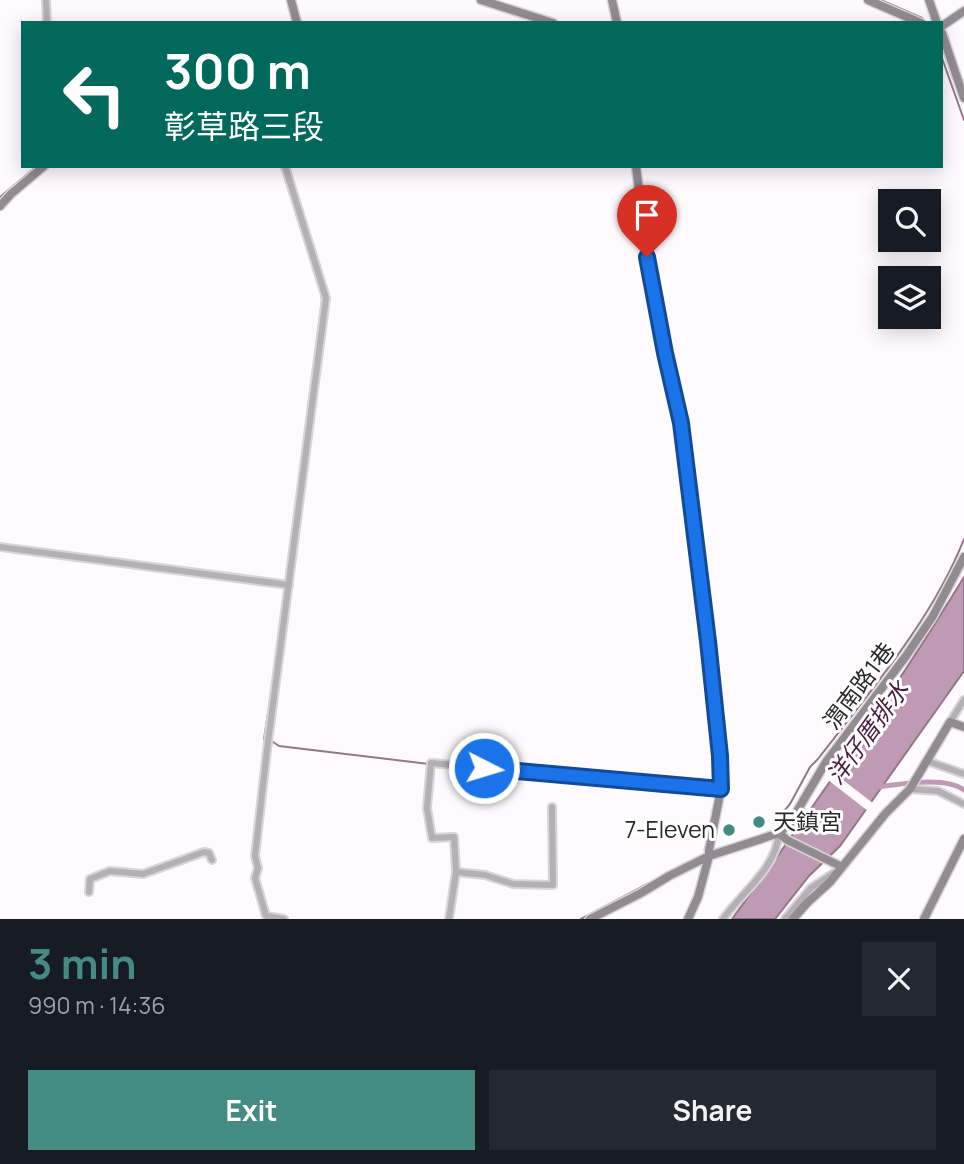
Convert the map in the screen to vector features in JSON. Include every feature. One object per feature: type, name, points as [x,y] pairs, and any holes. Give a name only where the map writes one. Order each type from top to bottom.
[{"type":"street","points":[[46,0],[47,21]]},
{"type":"street","points":[[291,0],[296,21]]},
{"type":"street","points":[[481,0],[547,21]]},
{"type":"street","points":[[612,0],[617,21]]},
{"type":"street","points":[[868,0],[916,21]]},
{"type":"street","points":[[929,0],[938,21]]},
{"type":"street","points":[[943,22],[964,11]]},
{"type":"street","points":[[943,36],[964,98]]},
{"type":"street","points":[[0,206],[42,168]]},
{"type":"street","points":[[284,919],[267,918],[255,878],[258,868],[255,856],[326,298],[286,168]]},
{"type":"street","points":[[636,168],[647,257],[681,423],[720,756],[721,789],[709,853],[698,897],[688,919]]},
{"type":"street","points":[[0,547],[289,585]]},
{"type":"street","name":"渭南路1巷","points":[[779,833],[790,823],[826,762],[933,616],[964,557]]},
{"type":"street","points":[[793,919],[807,902],[830,882],[885,814],[910,789],[964,700]]},
{"type":"street","points":[[950,722],[964,727]]},
{"type":"street","points":[[449,919],[456,872],[454,837],[432,838],[427,808],[431,764],[721,789]]},
{"type":"street","points":[[925,764],[964,774]]},
{"type":"street","points":[[910,789],[938,792],[964,804]]},
{"type":"street","points":[[456,872],[485,875],[513,884],[553,885],[552,807]]},
{"type":"street","points":[[590,919],[709,853],[779,833]]},
{"type":"street","points":[[779,833],[786,840],[842,867]]},
{"type":"street","points":[[723,919],[764,872],[778,846],[779,833]]},
{"type":"street","points":[[924,919],[964,839]]},
{"type":"street","points":[[89,892],[90,879],[110,871],[143,874],[204,852],[209,853],[212,860]]},
{"type":"street","points":[[785,919],[811,888],[842,867]]},
{"type":"water","name":"洋仔厝排水","points":[[964,577],[964,671],[840,846],[809,876],[775,919],[732,919],[851,751]]},
{"type":"pier","points":[[834,773],[874,804],[868,811],[828,780]]},
{"type":"waterway","points":[[881,0],[924,21]]},
{"type":"waterway","points":[[943,61],[964,120]]},
{"type":"waterway","points":[[0,197],[35,168]]},
{"type":"waterway","points":[[282,168],[312,262]]},
{"type":"waterway","points":[[286,581],[322,301],[321,291]]},
{"type":"waterway","points":[[683,474],[701,633]]},
{"type":"waterway","name":"洋仔厝排水","points":[[774,823],[790,804],[810,767],[918,626],[951,569],[964,539]]},
{"type":"waterway","points":[[264,739],[275,669]]},
{"type":"waterway","points":[[270,740],[279,746],[429,764]]},
{"type":"waterway","points":[[525,775],[716,793]]},
{"type":"waterway","points":[[875,787],[933,782],[955,785],[964,790]]},
{"type":"waterway","points":[[581,919],[655,880]]},
{"type":"place","name":"天鎮宮","points":[[759,822]]},
{"type":"place","name":"7-Eleven","points":[[729,830]]},
{"type":"route","points":[[484,768],[721,789],[720,756],[688,470],[647,257]]}]
